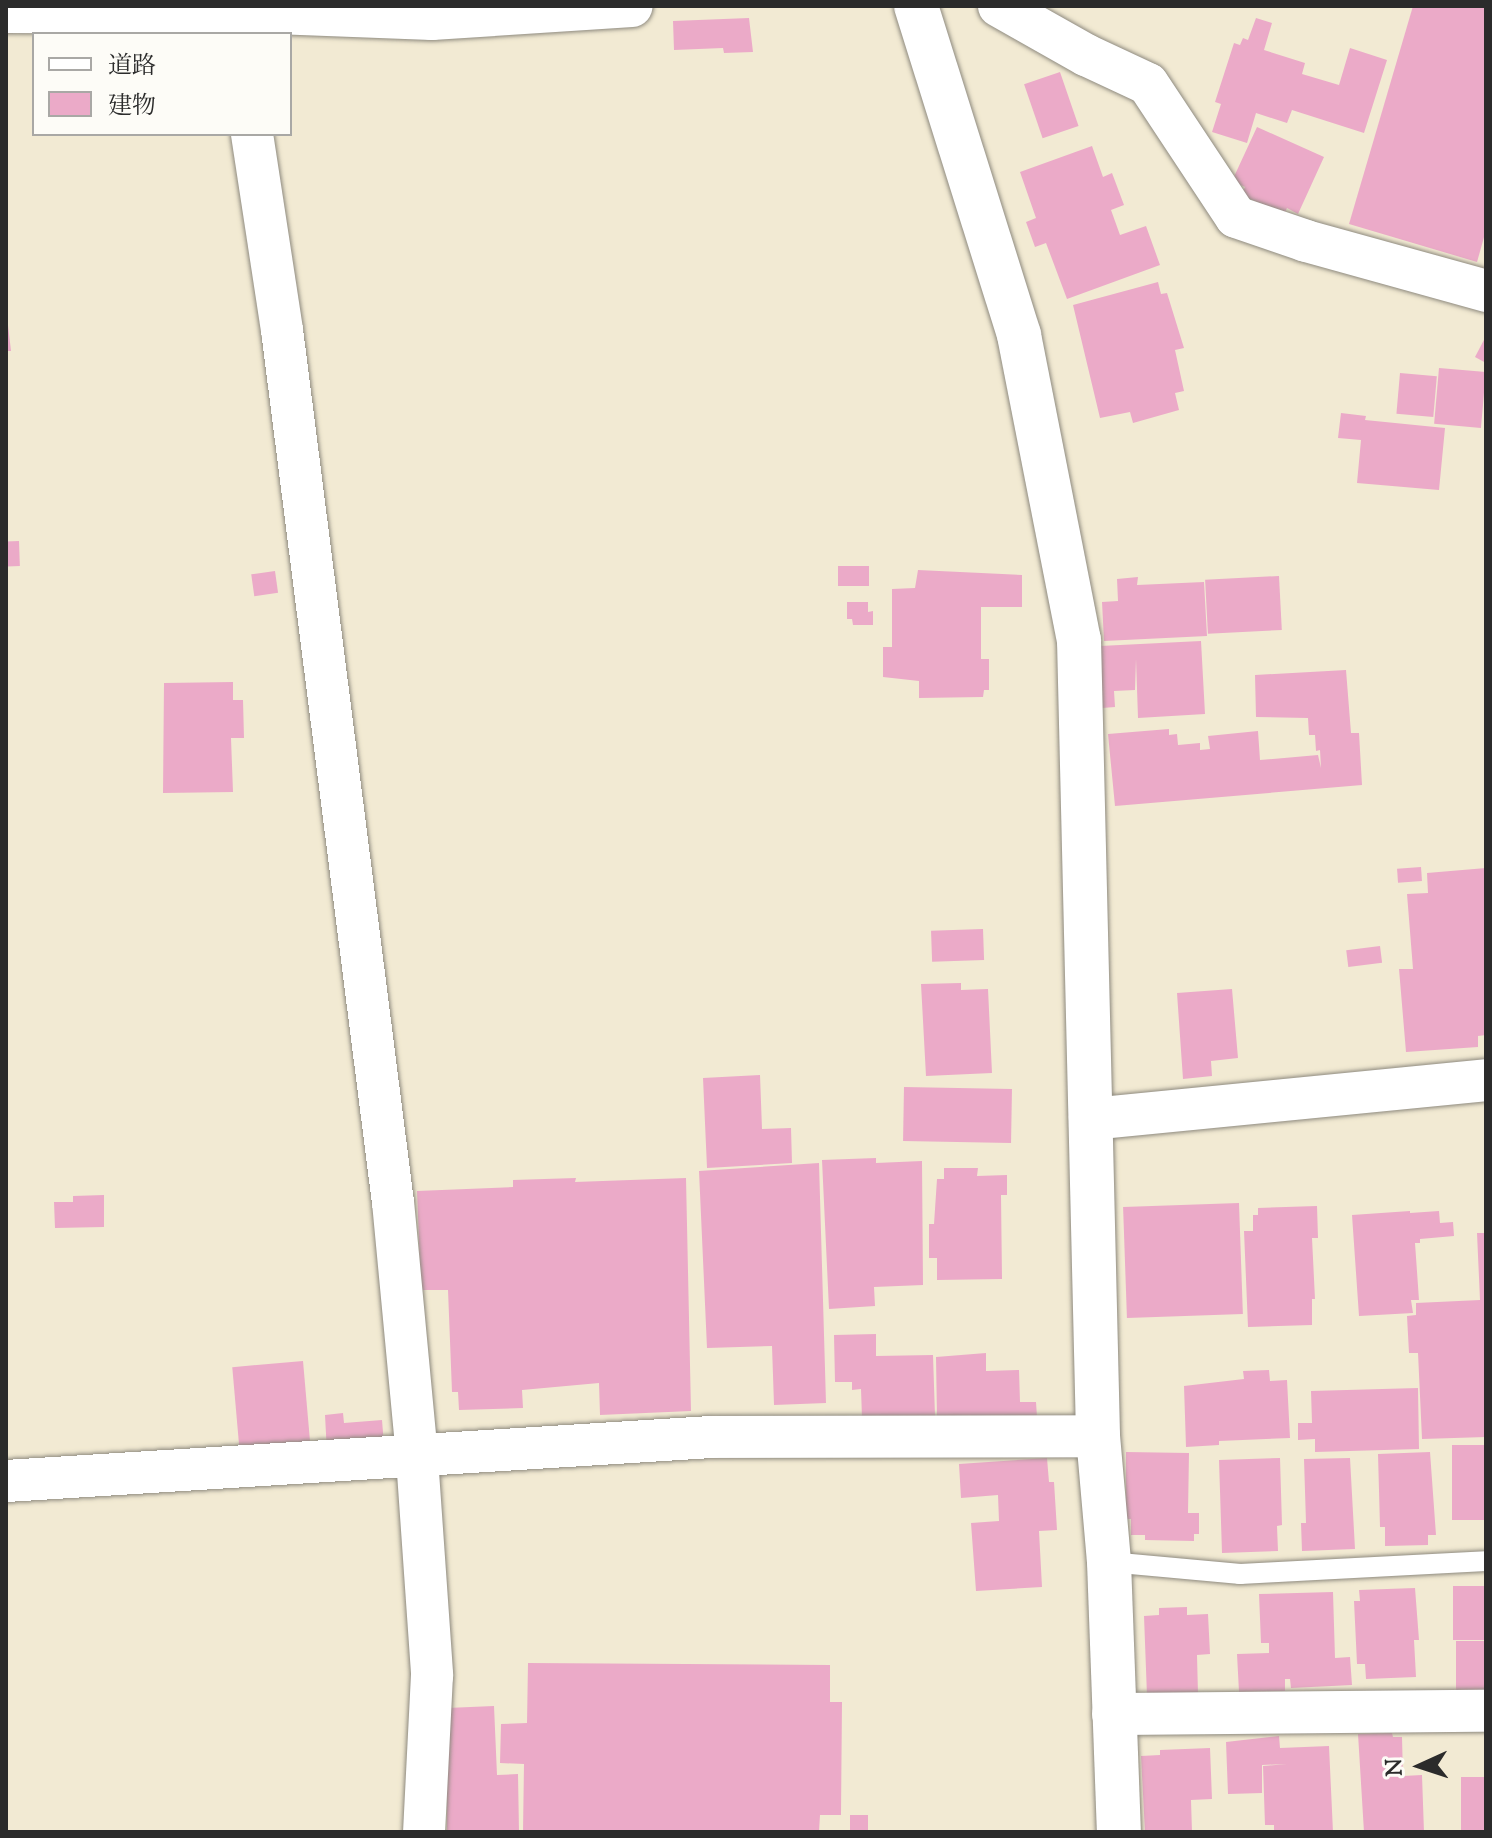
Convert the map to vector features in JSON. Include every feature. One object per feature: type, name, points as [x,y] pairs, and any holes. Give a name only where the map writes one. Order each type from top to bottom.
[{"type":"street","points":[[6,12],[166,9],[272,24],[614,10],[632,6]]},
{"type":"street","points":[[916,6],[1019,335],[1079,640],[1098,1436],[1109,1562],[1119,1832]]},
{"type":"street","points":[[999,6],[1086,55],[1148,84],[1236,217],[1306,241],[1486,291]]},
{"type":"street","points":[[252,136],[284,345],[393,1202],[417,1458],[432,1675],[424,1832]]},
{"type":"street","points":[[1090,1119],[1486,1080]]},
{"type":"street","points":[[6,1481],[417,1458],[712,1437],[1098,1436]]},
{"type":"street","points":[[1113,1714],[1486,1711]]},
{"type":"lane","points":[[1109,1562],[1240,1574],[1486,1561]]},
{"type":"building","points":[[1413,6],[1486,6],[1486,230],[1477,262],[1349,224]]},
{"type":"building","points":[[749,18],[753,52],[724,53],[723,48],[674,50],[673,21]]},
{"type":"building","points":[[1256,18],[1272,23],[1264,50],[1305,63],[1302,74],[1339,85],[1350,48],[1387,60],[1364,133],[1292,110],[1287,123],[1256,113],[1247,143],[1212,132],[1221,104],[1215,102],[1234,43],[1240,45],[1243,38],[1248,40]]},
{"type":"building","points":[[1060,72],[1079,126],[1043,138],[1024,84]]},
{"type":"building","points":[[1257,127],[1324,157],[1298,214],[1287,208],[1284,214],[1241,195],[1245,187],[1232,181]]},
{"type":"building","points":[[1092,146],[1103,177],[1112,173],[1124,205],[1111,210],[1120,235],[1146,226],[1160,265],[1067,299],[1046,243],[1035,247],[1026,222],[1036,218],[1020,172]]},
{"type":"building","points":[[1158,282],[1161,294],[1167,293],[1184,348],[1175,350],[1184,391],[1175,393],[1179,410],[1133,423],[1130,412],[1100,418],[1073,305]]},
{"type":"building","points":[[6,308],[11,351],[6,351]]},
{"type":"building","points":[[1486,336],[1486,363],[1475,357]]},
{"type":"building","points":[[1439,368],[1486,372],[1481,428],[1434,424]]},
{"type":"building","points":[[1400,373],[1437,376],[1433,417],[1396,414]]},
{"type":"building","points":[[1341,413],[1366,416],[1365,420],[1445,428],[1439,490],[1357,483],[1361,440],[1338,438]]},
{"type":"building","points":[[6,541],[19,541],[20,566],[7,566]]},
{"type":"building","points":[[838,566],[869,566],[869,586],[838,586]]},
{"type":"building","points":[[918,570],[1022,575],[1022,607],[981,607],[981,659],[989,659],[989,690],[984,690],[983,697],[919,698],[919,681],[883,677],[883,647],[892,647],[892,589],[915,588]]},
{"type":"building","points":[[275,571],[278,593],[254,596],[251,574]]},
{"type":"building","points":[[1279,576],[1282,630],[1208,634],[1205,580]]},
{"type":"building","points":[[1138,577],[1137,585],[1204,582],[1207,636],[1104,641],[1102,602],[1118,601],[1117,579]]},
{"type":"building","points":[[847,602],[868,602],[868,612],[873,611],[873,625],[853,625],[852,619],[847,619]]},
{"type":"building","points":[[1201,641],[1205,714],[1138,718],[1136,659],[1135,690],[1114,691],[1115,707],[1102,708],[1100,646]]},
{"type":"building","points":[[1346,670],[1351,733],[1359,733],[1362,785],[1115,806],[1108,734],[1169,729],[1169,735],[1177,734],[1178,745],[1200,743],[1200,750],[1210,749],[1208,736],[1258,731],[1260,760],[1318,755],[1321,768],[1320,750],[1316,751],[1315,735],[1309,735],[1308,718],[1256,717],[1255,675]]},
{"type":"building","points":[[233,682],[233,700],[243,700],[244,738],[231,738],[233,792],[163,793],[164,683]]},
{"type":"building","points":[[1421,867],[1422,881],[1398,883],[1397,869]]},
{"type":"building","points":[[1486,868],[1486,1035],[1478,1036],[1478,1047],[1406,1052],[1399,969],[1413,969],[1407,894],[1428,893],[1427,873]]},
{"type":"building","points":[[983,929],[984,960],[932,962],[931,931]]},
{"type":"building","points":[[1380,946],[1382,963],[1348,967],[1346,950]]},
{"type":"building","points":[[961,983],[961,990],[988,989],[992,1073],[926,1076],[921,984]]},
{"type":"building","points":[[1232,989],[1238,1058],[1211,1061],[1212,1076],[1183,1079],[1177,993]]},
{"type":"building","points":[[760,1075],[762,1129],[791,1128],[792,1163],[707,1168],[703,1078]]},
{"type":"building","points":[[904,1087],[1012,1089],[1011,1143],[903,1141]]},
{"type":"building","points":[[876,1158],[876,1163],[922,1161],[923,1285],[874,1287],[875,1306],[829,1309],[822,1160]]},
{"type":"building","points":[[819,1163],[826,1403],[774,1405],[772,1346],[707,1348],[699,1171]]},
{"type":"building","points":[[944,1168],[978,1168],[977,1176],[1007,1175],[1007,1195],[1001,1195],[1002,1279],[937,1280],[937,1258],[929,1258],[929,1224],[934,1224],[937,1179],[944,1179]]},
{"type":"building","points":[[576,1178],[575,1182],[686,1178],[691,1411],[600,1415],[599,1383],[522,1390],[523,1408],[459,1410],[458,1392],[452,1392],[448,1290],[421,1290],[417,1191],[513,1187],[513,1180]]},
{"type":"building","points":[[104,1195],[104,1227],[55,1228],[54,1202],[73,1202],[73,1196]]},
{"type":"building","points":[[1239,1203],[1243,1314],[1127,1318],[1123,1207]]},
{"type":"building","points":[[1317,1206],[1318,1238],[1312,1238],[1315,1299],[1312,1299],[1312,1325],[1248,1327],[1244,1231],[1253,1231],[1253,1215],[1258,1215],[1258,1208]]},
{"type":"building","points":[[1439,1211],[1440,1223],[1453,1222],[1454,1236],[1420,1239],[1420,1243],[1415,1243],[1419,1300],[1411,1300],[1413,1313],[1359,1316],[1352,1215]]},
{"type":"building","points":[[1477,1233],[1486,1233],[1486,1437],[1422,1439],[1418,1353],[1409,1353],[1407,1316],[1416,1315],[1416,1303],[1480,1300]]},
{"type":"building","points":[[876,1334],[876,1356],[933,1355],[935,1416],[862,1418],[861,1389],[852,1390],[852,1382],[835,1382],[834,1335]]},
{"type":"building","points":[[986,1353],[986,1371],[1019,1370],[1020,1402],[1036,1402],[1037,1417],[937,1417],[936,1357]]},
{"type":"building","points":[[303,1361],[311,1449],[240,1455],[232,1367]]},
{"type":"building","points":[[1269,1370],[1270,1381],[1287,1380],[1290,1438],[1219,1441],[1219,1445],[1186,1447],[1184,1386],[1244,1379],[1243,1371]]},
{"type":"building","points":[[1418,1388],[1419,1449],[1315,1452],[1315,1439],[1298,1440],[1298,1423],[1312,1423],[1311,1391]]},
{"type":"building","points":[[343,1413],[344,1423],[382,1420],[384,1445],[327,1453],[325,1415]]},
{"type":"building","points":[[1452,1445],[1486,1445],[1486,1520],[1452,1520]]},
{"type":"building","points":[[1126,1452],[1189,1453],[1188,1513],[1199,1513],[1199,1534],[1194,1534],[1194,1541],[1145,1540],[1145,1535],[1131,1535],[1131,1519],[1126,1519]]},
{"type":"building","points":[[1430,1452],[1436,1535],[1428,1535],[1428,1545],[1385,1546],[1385,1527],[1380,1527],[1378,1454]]},
{"type":"building","points":[[1047,1458],[1049,1482],[1054,1482],[1057,1530],[1039,1531],[1042,1587],[976,1591],[971,1523],[999,1521],[998,1495],[961,1498],[959,1464]]},
{"type":"building","points":[[1280,1458],[1282,1525],[1277,1526],[1278,1551],[1222,1553],[1219,1460]]},
{"type":"building","points":[[1350,1458],[1355,1549],[1302,1551],[1301,1523],[1306,1523],[1304,1459]]},
{"type":"building","points":[[1453,1586],[1486,1586],[1486,1640],[1453,1640]]},
{"type":"building","points":[[1415,1588],[1419,1640],[1414,1640],[1416,1677],[1366,1679],[1365,1664],[1357,1664],[1354,1601],[1360,1601],[1359,1590]]},
{"type":"building","points":[[1333,1592],[1335,1658],[1350,1657],[1352,1685],[1291,1688],[1290,1679],[1285,1679],[1285,1691],[1239,1692],[1237,1654],[1269,1653],[1269,1643],[1261,1643],[1259,1594]]},
{"type":"building","points":[[1187,1607],[1187,1615],[1208,1614],[1210,1654],[1197,1655],[1198,1694],[1147,1696],[1144,1616],[1159,1615],[1159,1608]]},
{"type":"building","points":[[1456,1641],[1486,1641],[1486,1693],[1456,1693]]},
{"type":"building","points":[[528,1663],[830,1665],[830,1702],[842,1702],[841,1815],[820,1815],[819,1832],[523,1832],[524,1764],[500,1763],[501,1724],[527,1723]]},
{"type":"building","points":[[494,1706],[497,1775],[518,1774],[519,1831],[447,1832],[447,1708]]},
{"type":"building","points":[[1392,1733],[1393,1737],[1402,1737],[1403,1776],[1422,1775],[1424,1832],[1364,1832],[1358,1734]]},
{"type":"building","points":[[1279,1736],[1280,1748],[1329,1746],[1333,1832],[1274,1832],[1274,1825],[1265,1825],[1263,1766],[1287,1764],[1262,1765],[1262,1793],[1228,1794],[1226,1742]]},
{"type":"building","points":[[1210,1748],[1212,1799],[1191,1800],[1192,1832],[1145,1832],[1141,1756],[1160,1755],[1160,1750]]},
{"type":"building","points":[[1461,1777],[1486,1777],[1486,1832],[1461,1832]]},
{"type":"building","points":[[850,1815],[868,1815],[868,1832],[850,1832]]}]
